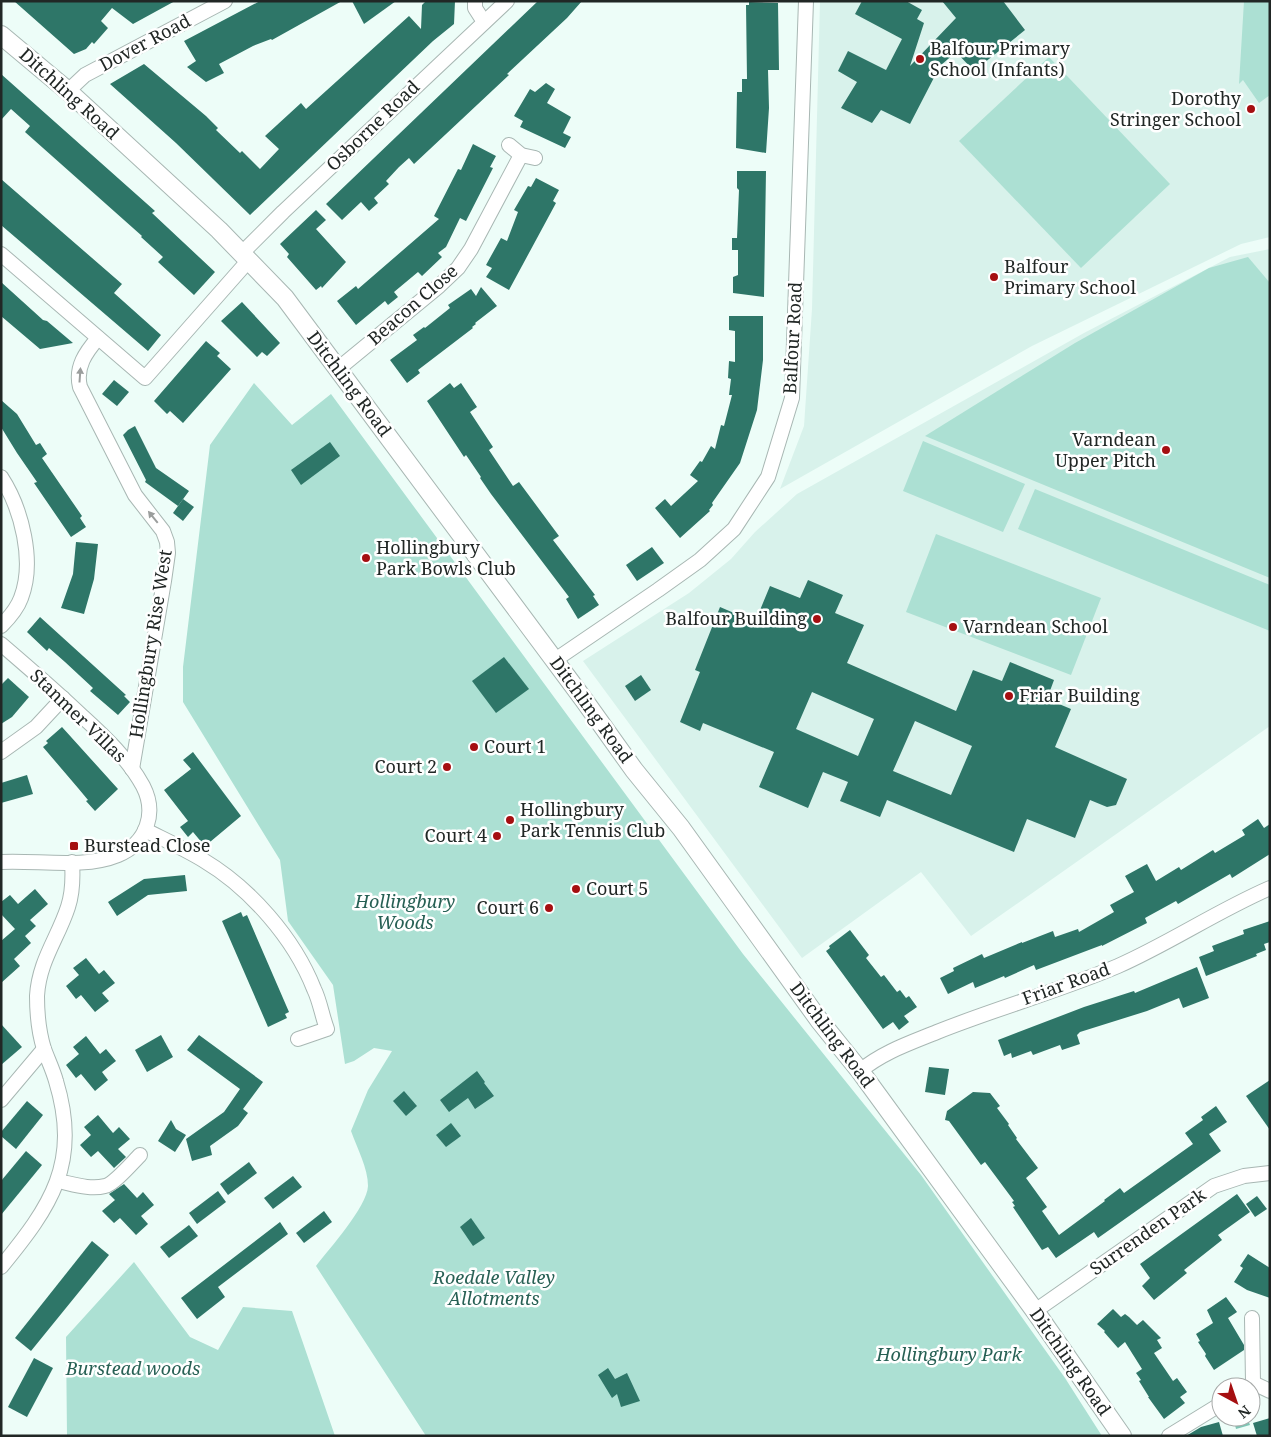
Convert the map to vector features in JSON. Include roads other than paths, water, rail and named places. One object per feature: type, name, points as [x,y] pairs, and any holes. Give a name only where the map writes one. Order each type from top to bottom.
[{"type":"street","name":"Dover Road","points":[[68,91],[85,75],[225,1]]},
{"type":"street","points":[[475,1],[475,8],[484,22]]},
{"type":"street","name":"Osborne Road","points":[[98,338],[144,378],[245,257],[507,1]]},
{"type":"street","name":"Balfour Road","points":[[555,660],[700,560],[734,529],[768,476],[792,398],[806,1]]},
{"type":"street","name":"Ditchling Road","points":[[1,35],[68,91],[219,230],[285,298],[555,660],[634,770],[692,844],[820,1020],[860,1071],[1035,1311],[1122,1436]]},
{"type":"street","points":[[509,145],[521,155],[535,158]]},
{"type":"street","name":"Beacon Close","points":[[338,369],[439,286],[458,268],[471,249],[521,155]]},
{"type":"street","points":[[1,254],[98,338]]},
{"type":"street","name":"Hollingbury Rise West","points":[[98,338],[83,359],[79,375],[80,387],[135,495],[163,531],[168,553],[132,769]]},
{"type":"street","points":[[1,477],[7,486],[19,515],[27,571],[21,598],[16,609],[1,626]]},
{"type":"street","name":"Stanmer Villas","points":[[1,644],[63,698],[113,746],[132,769],[148,796],[150,817],[145,830]]},
{"type":"street","points":[[1,752],[36,727],[63,698]]},
{"type":"street","points":[[1,862],[72,862],[100,859],[117,855],[135,844],[145,830],[203,860],[226,875],[248,893],[279,928],[297,955],[314,988],[327,1029],[298,1039]]},
{"type":"street","points":[[1,1268],[27,1235],[46,1206],[58,1181],[65,1158],[64,1112],[54,1072],[44,1049],[37,996],[41,972],[47,953],[68,907],[73,884],[72,862]]},
{"type":"street","name":"Friar Road","points":[[860,1071],[887,1052],[986,1013],[1119,965],[1240,901],[1270,888]]},
{"type":"street","points":[[1,1100],[44,1049]]},
{"type":"street","points":[[58,1181],[84,1186],[105,1186],[112,1182],[140,1155]]},
{"type":"street","name":"Surrenden Park","points":[[1035,1311],[1214,1186],[1244,1176],[1270,1173]]},
{"type":"street","points":[[1250,1377],[1252,1318]]},
{"type":"street","points":[[1169,1436],[1211,1410]]},
{"type":"place","name":"Balfour Primary School (Infants)","points":[[920,59]]},
{"type":"place","name":"Dorothy Stringer School","points":[[1251,109]]},
{"type":"place","name":"Balfour Primary School","points":[[994,277]]},
{"type":"place","name":"Varndean Upper Pitch","points":[[1166,450]]},
{"type":"place","name":"Hollingbury Park Bowls Club","points":[[366,558]]},
{"type":"place","name":"Balfour Building","points":[[817,619]]},
{"type":"place","name":"Varndean School","points":[[953,627]]},
{"type":"place","name":"Friar Building","points":[[1009,696]]},
{"type":"place","name":"Court 1","points":[[474,747]]},
{"type":"place","name":"Court 2","points":[[447,767]]},
{"type":"place","name":"Hollingbury Park Tennis Club","points":[[510,820]]},
{"type":"place","name":"Court 4","points":[[497,836]]},
{"type":"place","name":"Burstead Close","points":[[74,846]]},
{"type":"place","name":"Court 5","points":[[576,889]]},
{"type":"place","name":"Court 6","points":[[549,908]]},
{"type":"park label","name":"Hollingbury Woods","points":[[405,912]]},
{"type":"park label","name":"Roedale Valley Allotments","points":[[494,1288]]},
{"type":"park label","name":"Hollingbury Park","points":[[949,1355]]},
{"type":"park label","name":"Burstead woods","points":[[133,1369]]}]
